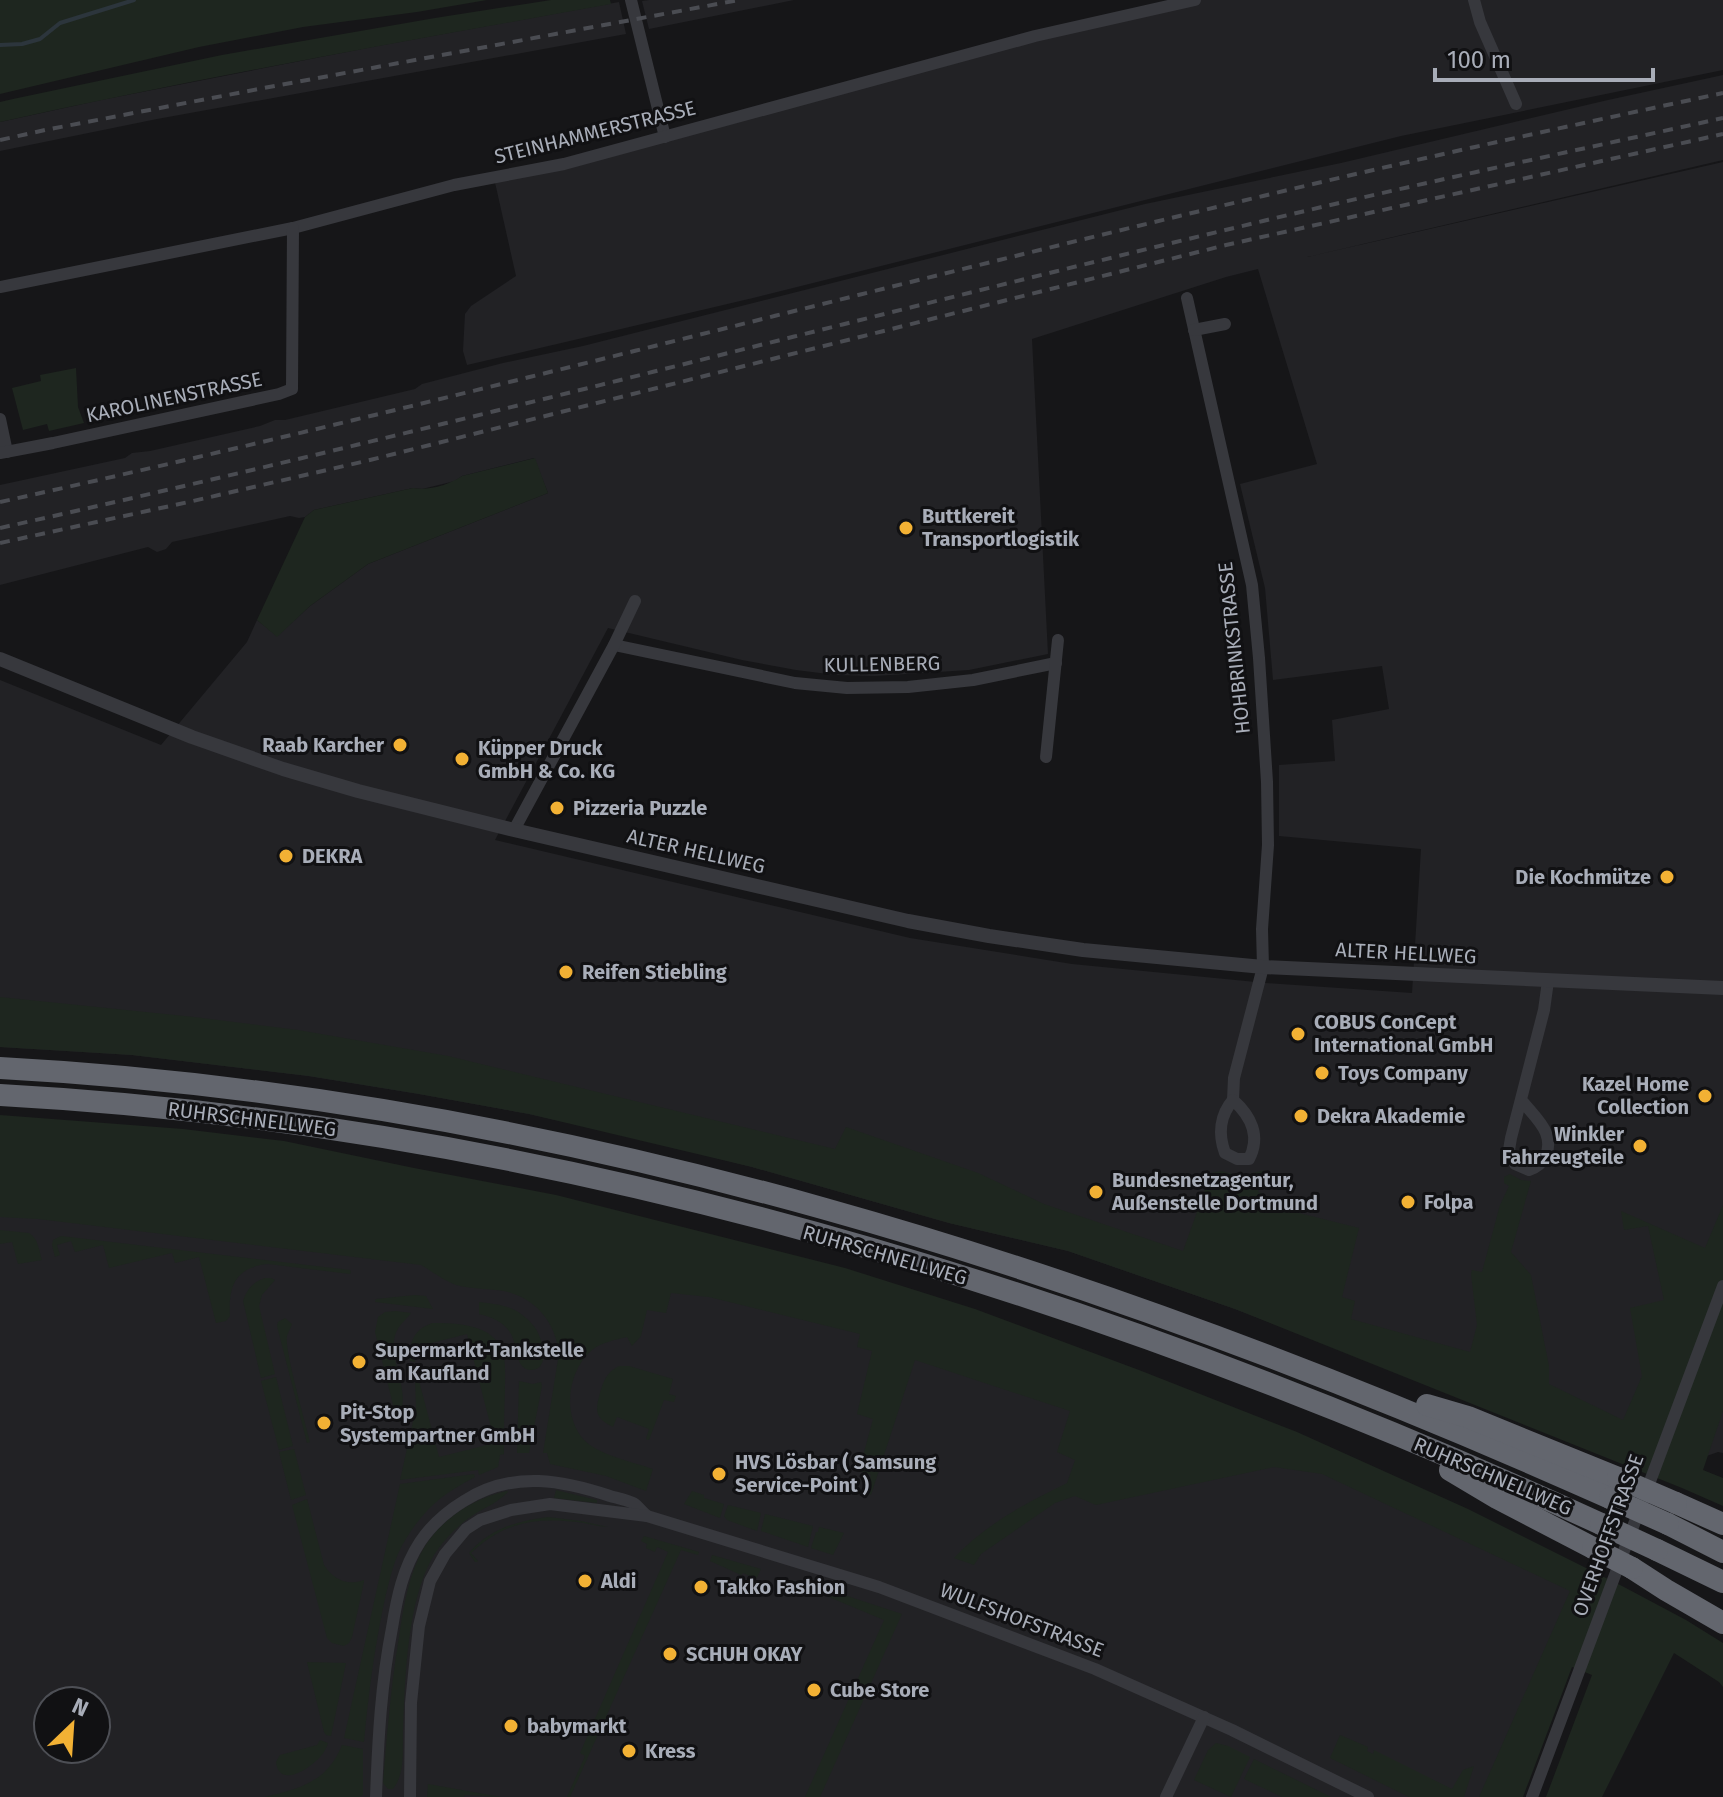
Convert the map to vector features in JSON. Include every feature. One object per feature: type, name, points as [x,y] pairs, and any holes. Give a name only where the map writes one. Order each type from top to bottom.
[{"type":"highway","name":"RUHRSCHNELLWEG","points":[[0,1068],[135,1077],[291,1095],[459,1123],[612,1154],[749,1188],[917,1236],[1101,1295],[1281,1360],[1448,1427],[1614,1488],[1668,1524],[1723,1552]]},
{"type":"highway","name":"RUHRSCHNELLWEG","points":[[0,1095],[158,1106],[323,1127],[492,1156],[663,1194],[888,1255],[1024,1297],[1223,1367],[1366,1422],[1601,1524],[1723,1582]]},
{"type":"highway","points":[[1366,1422],[1497,1498],[1642,1573],[1723,1610]]},
{"type":"highway","points":[[1614,1488],[1676,1503],[1716,1521]]},
{"type":"highway","points":[[1642,1573],[1723,1623]]},
{"type":"street","points":[[631,0],[665,137]]},
{"type":"street","name":"STEINHAMMERSTRASSE","points":[[0,287],[293,228],[454,185],[564,164],[1035,36],[1195,0]]},
{"type":"street","points":[[1474,0],[1480,22],[1516,104]]},
{"type":"street","name":"KAROLINENSTRASSE","points":[[4,452],[156,422],[292,389],[293,228]]},
{"type":"street","name":"HOHBRINKSTRASSE","points":[[1187,298],[1252,585],[1267,801],[1263,967]]},
{"type":"street","points":[[1194,330],[1225,324]]},
{"type":"street","points":[[0,419],[4,452]]},
{"type":"street","points":[[514,830],[635,601]]},
{"type":"street","points":[[1046,757],[1058,640]]},
{"type":"street","name":"KULLENBERG","points":[[614,645],[795,683],[847,688],[908,687],[973,680],[1056,663]]},
{"type":"street","name":"ALTER HELLWEG","points":[[0,659],[192,737],[358,791],[514,830],[964,931],[1083,950],[1263,967],[1723,988]]},
{"type":"street","points":[[1233,1100],[1234,1078],[1263,967]]},
{"type":"street","points":[[1522,1101],[1546,1132],[1548,1148],[1540,1167],[1529,1170],[1515,1164],[1509,1150],[1544,1010],[1548,981]]},
{"type":"street","name":"OVERHOFFSTRASSE","points":[[1532,1797],[1723,1286]]},
{"type":"street","name":"WULFSHOFSTRASSE","points":[[376,1797],[385,1670],[400,1586],[419,1543],[434,1523],[476,1493],[507,1483],[529,1481],[585,1488],[633,1504],[647,1516]]},
{"type":"street","name":"WULFSHOFSTRASSE","points":[[410,1797],[411,1703],[419,1626],[430,1581],[445,1554],[466,1529],[480,1520],[533,1505],[566,1505],[647,1516],[879,1587],[1095,1669],[1204,1717],[1368,1797]]},
{"type":"street","points":[[1166,1797],[1204,1717]]},
{"type":"shaded area","points":[[0,0],[487,0],[303,27],[199,47],[0,94]]},
{"type":"shaded area","points":[[551,0],[610,0],[611,4],[228,75],[0,122],[0,102],[13,99],[222,55]]},
{"type":"shaded area","points":[[794,0],[649,29],[642,1]]},
{"type":"shaded area","points":[[1170,0],[1723,0],[1723,70],[1401,136],[753,298],[467,365],[463,351],[465,314],[471,306],[516,276],[494,178]]},
{"type":"shaded area","points":[[619,2],[626,34],[157,119],[0,151],[0,122],[372,47]]},
{"type":"shaded area","points":[[1723,75],[1723,160],[1307,257],[1723,162],[1723,1453],[1718,1452],[1659,1473],[1235,1309],[1068,1251],[949,1223],[641,1139],[529,1114],[308,1076],[132,1055],[0,1047],[0,680],[161,745],[247,642],[257,620],[277,636],[310,606],[368,564],[548,493],[534,458],[422,489],[413,488],[314,510],[305,517],[290,516],[172,542],[166,549],[157,552],[148,547],[0,585],[0,485],[415,389],[422,384],[503,363],[583,346],[1145,204],[1341,163]],"holes":[[[1258,269],[1317,464],[1240,484],[1265,588],[1273,680],[1382,666],[1389,709],[1332,720],[1335,761],[1279,765],[1279,836],[1421,849],[1412,993],[1266,983],[1072,964],[910,938],[495,840],[608,628],[742,660],[836,675],[875,676],[969,670],[1048,654],[1032,339]]]},
{"type":"shaded area","points":[[76,368],[78,407],[84,423],[49,431],[47,424],[23,430],[12,388],[41,381],[40,375]]},
{"type":"shaded area","points":[[535,458],[548,493],[368,564],[310,606],[277,637],[257,620],[305,517],[314,510],[413,488],[438,486],[462,476]]},
{"type":"shaded area","points":[[0,997],[298,1030],[448,1056],[835,1149],[846,1127],[978,1173],[1044,1204],[1183,1251],[1211,1173],[1221,1171],[1241,1176],[1265,1170],[1258,1192],[1261,1193],[1259,1203],[1359,1228],[1342,1297],[1355,1301],[1351,1319],[1470,1352],[1477,1325],[1471,1274],[1472,1270],[1482,1272],[1500,1205],[1509,1186],[1504,1183],[1504,1177],[1510,1174],[1531,1181],[1511,1252],[1531,1275],[1549,1366],[1549,1384],[1623,1420],[1642,1376],[1630,1308],[1664,1300],[1648,1226],[1624,1230],[1621,1211],[1705,1248],[1723,1205],[1723,1411],[1703,1470],[1723,1478],[1723,1506],[1235,1309],[1068,1251],[949,1223],[752,1167],[529,1114],[309,1076],[132,1055],[0,1047]]},
{"type":"shaded area","points":[[0,1115],[183,1129],[284,1141],[556,1195],[845,1268],[975,1309],[1297,1432],[1468,1509],[1624,1587],[1723,1643],[1723,1687],[1674,1653],[1602,1797],[1546,1797],[1592,1675],[1572,1667],[1523,1797],[1479,1797],[1570,1591],[1322,1474],[1274,1467],[1096,1505],[1075,1496],[1055,1503],[981,1554],[974,1565],[954,1558],[993,1525],[1067,1483],[1075,1460],[1057,1452],[1070,1411],[915,1360],[871,1495],[865,1493],[871,1475],[859,1471],[873,1419],[857,1414],[872,1351],[857,1347],[860,1334],[709,1297],[671,1293],[666,1313],[647,1310],[641,1336],[632,1346],[627,1337],[592,1350],[577,1370],[570,1394],[572,1419],[584,1440],[607,1454],[653,1469],[646,1491],[606,1476],[550,1464],[547,1453],[543,1453],[559,1353],[548,1322],[526,1299],[504,1291],[455,1285],[421,1265],[0,1217]]},
{"type":"shaded area","points":[[0,1213],[601,1271],[825,1320],[1321,1469],[1577,1589],[1498,1797],[0,1797]]},
{"type":"shaded area","points":[[0,1230],[32,1235],[42,1260],[18,1264],[12,1242],[0,1244]]},
{"type":"shaded area","points":[[61,1236],[351,1272],[268,1264],[248,1269],[232,1288],[230,1316],[226,1321],[216,1323],[199,1257],[175,1263],[172,1253],[109,1268],[103,1245],[75,1252],[71,1241],[57,1245],[60,1255],[55,1257],[53,1240]]},
{"type":"shaded area","points":[[265,1278],[275,1280],[262,1295],[259,1306],[275,1374],[261,1378],[243,1301],[251,1286]]},
{"type":"shaded area","points":[[426,1296],[433,1309],[375,1302],[376,1299]]},
{"type":"shaded area","points":[[479,1302],[501,1305],[528,1320],[542,1343],[544,1355],[537,1369],[522,1366],[511,1334],[497,1321],[479,1314]]},
{"type":"shaded area","points":[[385,1312],[411,1313],[399,1327],[394,1342],[403,1394],[400,1422],[397,1421],[375,1332],[378,1317]]},
{"type":"shaded area","points":[[285,1318],[292,1324],[287,1344],[310,1442],[307,1443],[277,1326]]},
{"type":"shaded area","points":[[432,1323],[473,1327],[483,1331],[498,1343],[503,1352],[504,1454],[500,1455],[498,1467],[479,1475],[478,1470],[400,1480],[416,1408],[415,1377],[418,1377],[439,1457],[495,1443],[467,1334],[412,1348],[415,1362],[410,1361],[410,1348],[414,1338],[420,1329]]},
{"type":"shaded area","points":[[619,1366],[673,1379],[669,1394],[676,1396],[674,1402],[664,1400],[649,1440],[646,1439],[649,1429],[617,1417],[613,1427],[598,1413],[598,1399],[604,1381]]},
{"type":"shaded area","points":[[276,1377],[293,1446],[279,1450],[261,1381]]},
{"type":"shaded area","points":[[519,1381],[541,1382],[542,1386],[529,1453],[517,1453]]},
{"type":"shaded area","points":[[294,1449],[306,1495],[291,1500],[279,1452]]},
{"type":"shaded area","points":[[474,1474],[475,1477],[428,1509],[401,1547],[391,1574],[380,1625],[364,1742],[344,1738],[400,1484]]},
{"type":"shaded area","points":[[556,1490],[597,1500],[597,1503],[554,1498]]},
{"type":"shaded area","points":[[507,1491],[454,1531],[434,1555],[425,1573],[409,1640],[402,1768],[393,1789],[388,1789],[383,1783],[394,1673],[405,1601],[416,1565],[427,1543],[452,1517],[473,1503]]},
{"type":"shaded area","points":[[692,1491],[724,1504],[720,1518],[684,1504]]},
{"type":"shaded area","points":[[307,1499],[324,1565],[341,1580],[364,1580],[352,1637],[344,1646],[327,1638],[292,1505]]},
{"type":"shaded area","points":[[728,1505],[761,1513],[757,1531],[727,1520],[724,1516]]},
{"type":"shaded area","points":[[765,1514],[813,1526],[808,1547],[761,1531]]},
{"type":"shaded area","points":[[548,1517],[608,1527],[561,1521],[520,1524],[495,1535],[471,1553],[477,1562],[469,1553],[486,1538],[504,1528],[525,1521]]},
{"type":"shaded area","points":[[819,1527],[844,1533],[833,1555],[811,1548]]},
{"type":"shaded area","points":[[644,1536],[699,1552],[698,1555],[681,1550],[570,1797],[567,1797],[585,1756],[580,1753],[668,1552],[657,1547],[655,1552],[646,1548],[647,1544],[641,1541]]},
{"type":"shaded area","points":[[712,1555],[761,1569],[756,1579],[743,1573],[741,1575],[710,1561]]},
{"type":"shaded area","points":[[835,1592],[902,1614],[820,1797],[805,1797],[884,1620],[824,1595]]},
{"type":"shaded area","points":[[307,1662],[346,1663],[331,1736],[324,1732]]},
{"type":"shaded area","points":[[1340,1735],[1368,1747],[1367,1751],[1373,1754],[1374,1750],[1452,1789],[1463,1770],[1474,1766],[1464,1797],[1409,1797],[1330,1758]]},
{"type":"shaded area","points":[[320,1740],[328,1743],[325,1750],[306,1768],[287,1775],[278,1770],[276,1762],[280,1755],[317,1745]]},
{"type":"shaded area","points":[[1216,1743],[1250,1757],[1231,1797],[1194,1780],[1208,1750]]},
{"type":"shaded area","points":[[342,1745],[363,1749],[363,1795],[265,1797],[311,1782],[329,1767]]},
{"type":"shaded area","points":[[1254,1759],[1331,1797],[1282,1797],[1244,1779]]},
{"type":"shaded area","points":[[428,1784],[501,1797],[427,1797]]},
{"type":"waterway","points":[[0,45],[40,39],[60,23],[134,0]]},
{"type":"railway","points":[[0,140],[739,0]]},
{"type":"railway","points":[[0,502],[474,391],[1320,182],[1723,93]]},
{"type":"railway","points":[[0,528],[316,455],[1320,207],[1723,118]]},
{"type":"railway","points":[[0,543],[370,460],[1226,245],[1723,134]]},
{"type":"place","name":"Buttkereit Transportlogistik","points":[[906,528]]},
{"type":"place","name":"Raab Karcher","points":[[400,745]]},
{"type":"place","name":"Küpper Druck GmbH & Co. KG","points":[[462,759]]},
{"type":"place","name":"Pizzeria Puzzle","points":[[557,808]]},
{"type":"place","name":"DEKRA","points":[[286,856]]},
{"type":"place","name":"Die Kochmütze","points":[[1667,877]]},
{"type":"place","name":"Reifen Stiebling","points":[[566,972]]},
{"type":"place","name":"COBUS ConCept International GmbH","points":[[1298,1034]]},
{"type":"place","name":"Toys Company","points":[[1322,1073]]},
{"type":"place","name":"Kazel Home Collection","points":[[1705,1096]]},
{"type":"place","name":"Dekra Akademie","points":[[1301,1116]]},
{"type":"place","name":"Winkler Fahrzeugteile","points":[[1640,1146]]},
{"type":"place","name":"Bundesnetzagentur, Außenstelle Dortmund","points":[[1096,1192]]},
{"type":"place","name":"Folpa","points":[[1408,1202]]},
{"type":"place","name":"Supermarkt-Tankstelle am Kaufland","points":[[359,1362]]},
{"type":"place","name":"Pit-Stop Systempartner GmbH","points":[[324,1423]]},
{"type":"place","name":"HVS Lösbar ( Samsung Service-Point )","points":[[719,1474]]},
{"type":"place","name":"Aldi","points":[[585,1581]]},
{"type":"place","name":"Takko Fashion","points":[[701,1587]]},
{"type":"place","name":"SCHUH OKAY","points":[[670,1654]]},
{"type":"place","name":"Cube Store","points":[[814,1690]]},
{"type":"place","name":"babymarkt","points":[[511,1726]]},
{"type":"place","name":"Kress","points":[[629,1751]]}]
